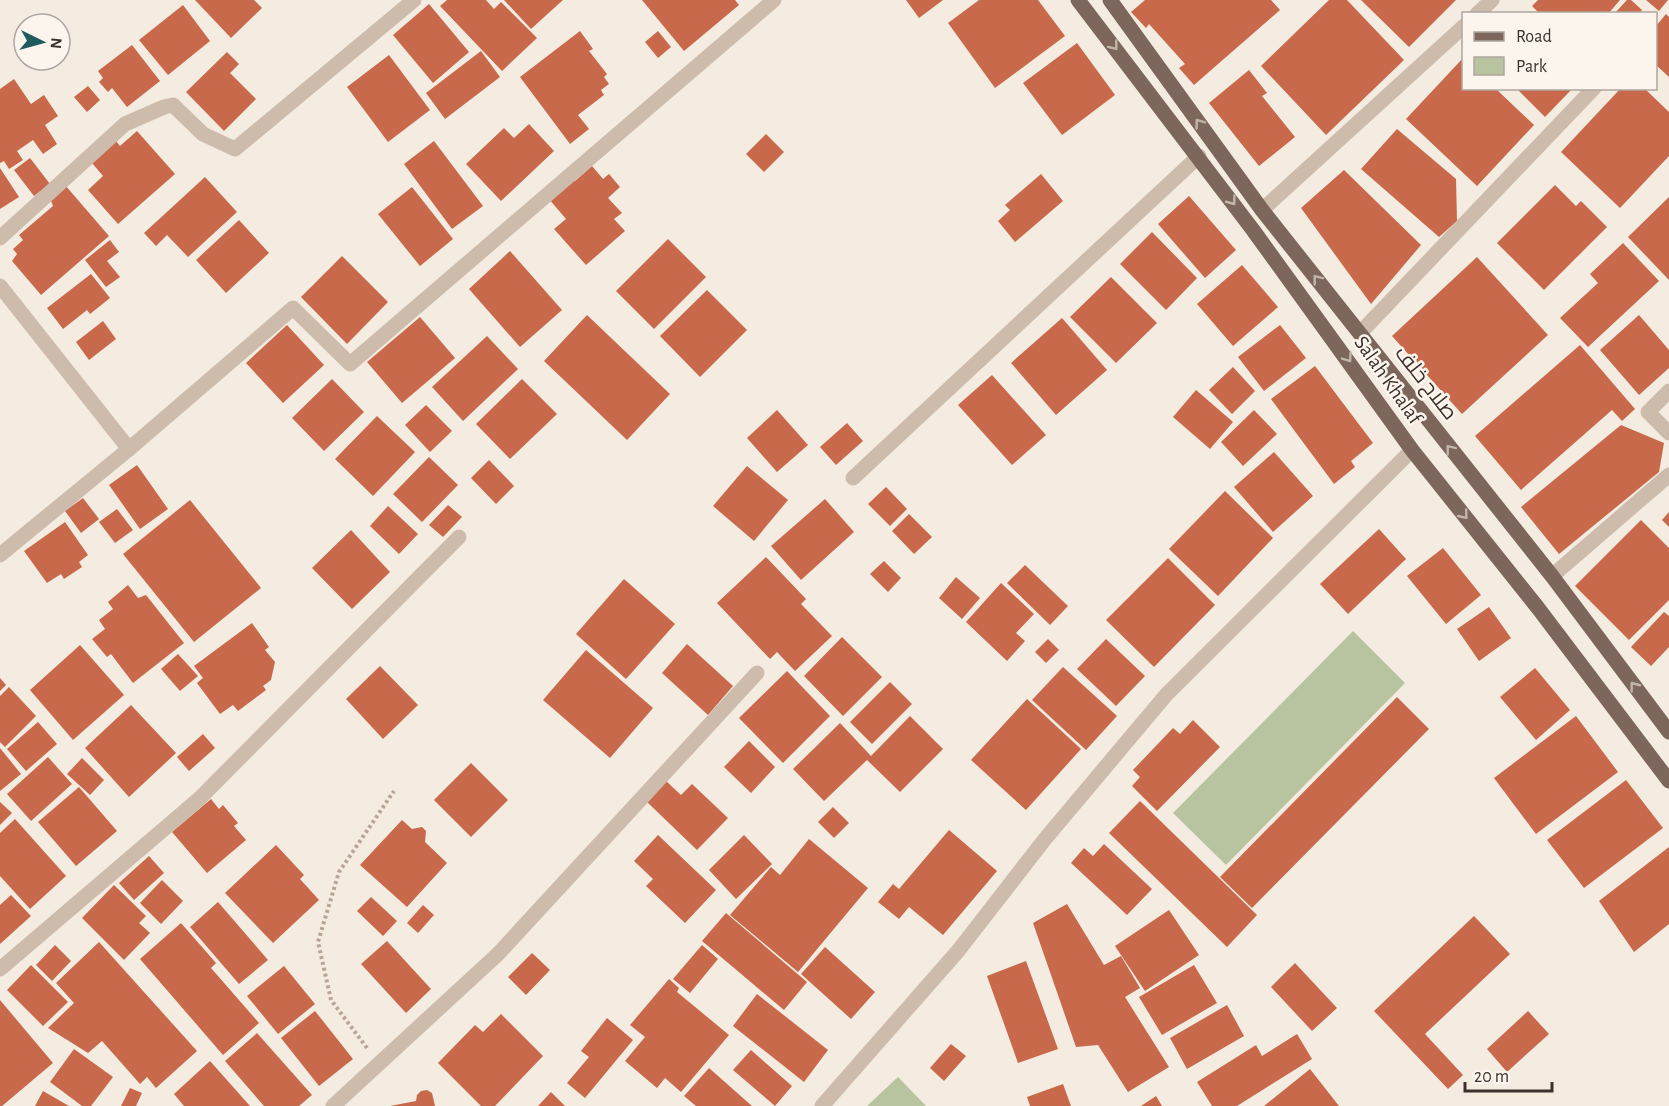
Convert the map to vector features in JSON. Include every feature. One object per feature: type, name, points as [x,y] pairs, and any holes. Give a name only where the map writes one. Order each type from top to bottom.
[{"type":"main road","name":"Salah Khalaf","points":[[1078,0],[1199,156],[1344,353],[1412,450],[1538,608],[1669,781]]},
{"type":"main road","name":"صلاح خلف","points":[[1110,0],[1263,210],[1552,576],[1669,732]]},
{"type":"street","points":[[0,238],[125,124],[164,107],[173,105],[203,134],[236,149],[414,0]]},
{"type":"street","points":[[0,555],[129,449],[293,308],[350,364],[774,0]]},
{"type":"street","points":[[1479,12],[1492,0]]},
{"type":"street","points":[[1263,210],[1462,28]]},
{"type":"street","points":[[1360,333],[1592,90]]},
{"type":"street","points":[[853,478],[1199,156]]},
{"type":"street","points":[[0,286],[129,449]]},
{"type":"street","points":[[1669,391],[1648,412],[1669,433]]},
{"type":"street","points":[[822,1106],[958,951],[1046,839],[1166,695],[1412,450]]},
{"type":"street","points":[[1552,576],[1669,475]]},
{"type":"street","points":[[0,969],[200,799],[459,537]]},
{"type":"street","points":[[333,1106],[498,954],[757,674]]},
{"type":"path","points":[[378,1063],[331,1000],[318,942],[339,872],[394,791]]},
{"type":"green space","points":[[1353,631],[1405,683],[1226,865],[1173,813]]},
{"type":"green space","points":[[898,1077],[926,1106],[867,1106]]},
{"type":"building","points":[[195,0],[254,0],[262,8],[231,38]]},
{"type":"building","points":[[447,0],[486,0],[494,9],[501,2],[537,38],[502,71],[440,6]]},
{"type":"building","points":[[504,0],[563,0],[531,29]]},
{"type":"building","points":[[642,0],[735,0],[739,5],[684,51]]},
{"type":"building","points":[[906,0],[943,0],[919,18]]},
{"type":"building","points":[[979,0],[1038,0],[1065,36],[995,88],[948,23]]},
{"type":"building","points":[[1145,0],[1271,0],[1280,10],[1194,85],[1179,68],[1185,64],[1149,24],[1146,28],[1131,12]]},
{"type":"building","points":[[1329,0],[1347,0],[1404,60],[1326,135],[1261,66]]},
{"type":"building","points":[[1361,0],[1456,0],[1409,47]]},
{"type":"building","points":[[1538,0],[1620,0],[1610,12],[1538,12],[1532,6]]},
{"type":"building","points":[[1627,0],[1631,0],[1642,10],[1640,12],[1616,12]]},
{"type":"building","points":[[1646,0],[1668,0],[1659,11]]},
{"type":"building","points":[[429,4],[469,52],[433,83],[393,35]]},
{"type":"building","points":[[183,5],[210,41],[168,75],[139,40]]},
{"type":"building","points":[[1666,14],[1669,17],[1669,77],[1657,66],[1657,25]]},
{"type":"building","points":[[580,31],[593,49],[589,51],[607,74],[604,77],[609,84],[601,90],[604,95],[578,115],[589,129],[570,144],[520,77]]},
{"type":"building","points":[[658,31],[671,47],[658,58],[645,42]]},
{"type":"building","points":[[1077,43],[1115,95],[1062,135],[1023,83]]},
{"type":"building","points":[[132,45],[160,81],[127,107],[112,88],[108,92],[99,82],[103,78],[98,71]]},
{"type":"building","points":[[481,51],[500,77],[445,119],[426,93]]},
{"type":"building","points":[[227,52],[239,64],[230,73],[256,99],[224,131],[186,92]]},
{"type":"building","points":[[389,55],[430,110],[388,142],[347,87]]},
{"type":"building","points":[[1462,59],[1462,90],[1497,90],[1534,125],[1477,186],[1406,119]]},
{"type":"building","points":[[1249,70],[1267,93],[1262,96],[1295,137],[1259,166],[1209,103]]},
{"type":"building","points":[[14,79],[31,104],[44,95],[58,116],[45,125],[57,144],[43,154],[33,140],[17,151],[23,160],[9,169],[4,161],[0,163],[0,89]]},
{"type":"building","points":[[88,86],[100,100],[87,112],[74,97]]},
{"type":"building","points":[[1518,90],[1571,90],[1545,117]]},
{"type":"building","points":[[1619,90],[1646,90],[1669,112],[1669,156],[1620,208],[1561,152]]},
{"type":"building","points":[[529,124],[554,151],[501,201],[466,164],[504,128],[514,138]]},
{"type":"building","points":[[1397,129],[1456,179],[1457,221],[1439,237],[1361,169]]},
{"type":"building","points":[[137,131],[175,174],[118,224],[88,190],[103,176],[92,163],[116,141],[120,146]]},
{"type":"building","points":[[766,134],[784,152],[764,172],[746,154]]},
{"type":"building","points":[[434,141],[483,206],[452,229],[404,164]]},
{"type":"building","points":[[30,158],[50,184],[34,196],[14,170]]},
{"type":"building","points":[[592,166],[603,179],[609,174],[620,187],[608,198],[622,213],[614,219],[625,231],[586,265],[554,229],[566,219],[549,199],[572,178],[575,181]]},
{"type":"building","points":[[0,168],[19,197],[0,209]]},
{"type":"building","points":[[1344,170],[1421,245],[1371,304],[1301,208]]},
{"type":"building","points":[[1041,174],[1063,201],[1015,242],[998,221],[1010,210],[1005,205]]},
{"type":"building","points":[[205,177],[237,212],[188,257],[167,235],[156,246],[144,233]]},
{"type":"building","points":[[65,185],[109,236],[41,295],[12,261],[17,254],[13,249],[23,240],[19,235],[53,206],[50,198]]},
{"type":"building","points":[[1555,185],[1576,206],[1581,201],[1607,227],[1544,290],[1497,243]]},
{"type":"building","points":[[412,187],[453,239],[420,266],[378,214]]},
{"type":"building","points":[[1189,196],[1236,250],[1205,278],[1158,224]]},
{"type":"building","points":[[1669,197],[1669,280],[1628,237]]},
{"type":"building","points":[[239,220],[269,253],[226,293],[196,260]]},
{"type":"building","points":[[1152,232],[1197,278],[1166,310],[1120,264]]},
{"type":"building","points":[[668,239],[706,277],[654,329],[616,291]]},
{"type":"building","points":[[110,240],[119,252],[107,261],[120,277],[106,287],[85,260]]},
{"type":"building","points":[[1623,243],[1659,281],[1588,347],[1560,318],[1598,283],[1590,274]]},
{"type":"building","points":[[510,251],[562,310],[520,347],[469,289]]},
{"type":"building","points":[[342,256],[388,302],[347,344],[301,297]]},
{"type":"building","points":[[1477,257],[1548,335],[1462,414],[1392,336]]},
{"type":"building","points":[[1242,265],[1278,307],[1233,346],[1197,304]]},
{"type":"building","points":[[91,274],[110,298],[90,314],[87,310],[63,329],[47,308]]},
{"type":"building","points":[[1111,277],[1157,323],[1116,363],[1070,317]]},
{"type":"building","points":[[707,290],[747,330],[700,377],[660,336]]},
{"type":"building","points":[[587,315],[670,394],[627,440],[544,361]]},
{"type":"building","points":[[1639,315],[1669,350],[1669,368],[1639,395],[1600,350]]},
{"type":"building","points":[[420,317],[455,358],[402,403],[367,362]]},
{"type":"building","points":[[1062,318],[1107,370],[1056,415],[1011,363]]},
{"type":"building","points":[[103,321],[116,339],[89,360],[76,342]]},
{"type":"building","points":[[287,325],[324,365],[283,403],[246,363]]},
{"type":"building","points":[[1280,325],[1306,358],[1264,391],[1238,357]]},
{"type":"building","points":[[487,336],[518,369],[463,421],[432,387]]},
{"type":"building","points":[[1580,345],[1635,409],[1622,421],[1612,410],[1521,490],[1475,436]]},
{"type":"building","points":[[1315,366],[1373,443],[1351,461],[1355,467],[1334,484],[1271,399]]},
{"type":"building","points":[[1233,367],[1255,391],[1232,414],[1209,390]]},
{"type":"building","points":[[992,375],[1046,435],[1012,465],[958,405]]},
{"type":"building","points":[[332,379],[364,412],[324,451],[292,418]]},
{"type":"building","points":[[522,379],[557,414],[510,459],[476,424]]},
{"type":"building","points":[[1196,390],[1233,422],[1210,449],[1173,417]]},
{"type":"building","points":[[426,405],[452,431],[430,452],[405,425]]},
{"type":"building","points":[[777,410],[808,445],[777,472],[747,438]]},
{"type":"building","points":[[1254,410],[1277,434],[1243,466],[1221,442]]},
{"type":"building","points":[[377,416],[415,452],[373,496],[335,459]]},
{"type":"building","points":[[847,423],[863,441],[836,465],[820,447]]},
{"type":"building","points":[[1621,425],[1664,443],[1659,472],[1559,554],[1521,507]]},
{"type":"building","points":[[1274,452],[1313,496],[1273,532],[1234,487]]},
{"type":"building","points":[[429,457],[458,485],[422,522],[393,494]]},
{"type":"building","points":[[489,460],[514,486],[496,504],[471,478]]},
{"type":"building","points":[[137,465],[168,509],[140,529],[109,485]]},
{"type":"building","points":[[747,466],[788,500],[754,541],[713,506]]},
{"type":"building","points":[[886,487],[907,509],[890,526],[868,504]]},
{"type":"building","points":[[1225,491],[1273,538],[1218,596],[1169,549]]},
{"type":"building","points":[[83,498],[99,519],[81,533],[65,511]]},
{"type":"building","points":[[825,499],[854,532],[801,580],[771,546]]},
{"type":"building","points":[[190,500],[261,588],[194,642],[123,554]]},
{"type":"building","points":[[448,505],[462,517],[443,537],[429,525]]},
{"type":"building","points":[[388,506],[418,534],[399,554],[370,526]]},
{"type":"building","points":[[117,509],[133,530],[115,543],[99,522]]},
{"type":"building","points":[[1669,512],[1669,527],[1662,520]]},
{"type":"building","points":[[909,514],[932,537],[914,554],[892,531]]},
{"type":"building","points":[[1641,520],[1669,548],[1669,600],[1629,640],[1575,586]]},
{"type":"building","points":[[65,522],[88,555],[79,562],[82,567],[64,579],[61,574],[47,583],[24,551]]},
{"type":"building","points":[[1379,529],[1406,559],[1348,614],[1320,584]]},
{"type":"building","points":[[351,530],[390,572],[352,609],[312,568]]},
{"type":"building","points":[[1443,548],[1481,595],[1446,624],[1407,576]]},
{"type":"building","points":[[766,557],[806,599],[801,604],[832,636],[795,671],[777,652],[770,659],[717,603]]},
{"type":"building","points":[[1168,558],[1215,605],[1154,667],[1106,620]]},
{"type":"building","points":[[884,561],[901,578],[888,592],[870,574]]},
{"type":"building","points":[[1025,565],[1068,606],[1050,625],[1007,583]]},
{"type":"building","points":[[956,577],[980,598],[962,619],[939,598]]},
{"type":"building","points":[[624,579],[675,624],[626,679],[576,634]]},
{"type":"building","points":[[1001,583],[1034,614],[1016,633],[1025,641],[1007,661],[966,622]]},
{"type":"building","points":[[128,585],[138,598],[146,595],[184,643],[133,683],[111,654],[107,657],[92,639],[105,629],[99,620],[113,609],[108,602]]},
{"type":"building","points":[[1489,607],[1511,638],[1479,661],[1457,629]]},
{"type":"building","points":[[1664,612],[1669,616],[1669,647],[1651,666],[1631,647]]},
{"type":"building","points":[[252,623],[269,647],[265,650],[275,662],[271,680],[263,686],[266,690],[238,711],[233,705],[220,714],[197,683],[203,678],[194,666]]},
{"type":"building","points":[[842,637],[882,677],[843,716],[804,676]]},
{"type":"building","points":[[1048,639],[1059,650],[1046,663],[1035,652]]},
{"type":"building","points":[[1106,639],[1145,676],[1116,706],[1077,669]]},
{"type":"building","points":[[687,644],[733,686],[708,715],[662,673]]},
{"type":"building","points":[[80,645],[124,695],[73,740],[30,690]]},
{"type":"building","points":[[586,650],[653,708],[610,758],[543,700]]},
{"type":"building","points":[[178,654],[198,676],[180,691],[161,669]]},
{"type":"building","points":[[380,666],[418,705],[383,739],[346,699]]},
{"type":"building","points":[[1063,667],[1117,716],[1086,750],[1032,700]]},
{"type":"building","points":[[1535,668],[1570,710],[1536,740],[1500,697]]},
{"type":"building","points":[[787,671],[830,716],[783,763],[739,718]]},
{"type":"building","points":[[0,678],[6,685],[0,691]]},
{"type":"building","points":[[890,682],[912,704],[872,744],[850,722]]},
{"type":"building","points":[[9,687],[36,716],[5,747],[0,742],[0,696]]},
{"type":"building","points":[[1397,697],[1429,729],[1252,908],[1220,877]]},
{"type":"building","points":[[1027,699],[1081,749],[1026,810],[971,760]]},
{"type":"building","points":[[131,705],[176,753],[129,797],[85,748]]},
{"type":"building","points":[[910,716],[943,749],[900,792],[867,760],[824,801],[793,769],[840,723],[871,756]]},
{"type":"building","points":[[1576,716],[1618,772],[1536,834],[1494,778]]},
{"type":"building","points":[[1193,720],[1220,747],[1157,811],[1132,786],[1140,777],[1133,770],[1173,728],[1180,734]]},
{"type":"building","points":[[38,722],[57,744],[26,771],[7,749]]},
{"type":"building","points":[[203,734],[215,748],[189,771],[177,757]]},
{"type":"building","points":[[749,741],[775,767],[751,793],[724,767]]},
{"type":"building","points":[[0,748],[21,774],[0,791]]},
{"type":"building","points":[[48,757],[72,784],[31,821],[7,794]]},
{"type":"building","points":[[82,758],[104,780],[90,795],[67,774]]},
{"type":"building","points":[[471,763],[508,800],[471,837],[434,800]]},
{"type":"building","points":[[665,780],[681,795],[692,784],[728,818],[697,850],[646,801]]},
{"type":"building","points":[[1626,780],[1663,828],[1584,888],[1547,840]]},
{"type":"building","points":[[79,787],[117,831],[76,866],[38,822]]},
{"type":"building","points":[[211,799],[219,809],[223,805],[238,823],[234,826],[246,840],[207,873],[172,832]]},
{"type":"building","points":[[1140,801],[1257,915],[1227,947],[1109,833]]},
{"type":"building","points":[[0,802],[12,813],[0,825]]},
{"type":"building","points":[[833,807],[849,823],[834,838],[818,822]]},
{"type":"building","points":[[15,819],[66,876],[30,909],[0,876],[0,833]]},
{"type":"building","points":[[402,820],[412,829],[422,827],[426,831],[425,842],[447,863],[407,907],[360,865]]},
{"type":"building","points":[[949,830],[997,871],[943,935],[909,907],[899,919],[878,902],[893,884],[899,889]]},
{"type":"building","points":[[658,835],[716,890],[685,923],[646,886],[653,879],[634,861]]},
{"type":"building","points":[[744,835],[772,864],[736,899],[709,870]]},
{"type":"building","points":[[809,839],[868,888],[798,972],[730,915],[771,867],[780,875]]},
{"type":"building","points":[[1104,844],[1152,889],[1127,915],[1071,863],[1084,848],[1093,856]]},
{"type":"building","points":[[276,845],[304,875],[300,879],[319,900],[273,943],[225,893]]},
{"type":"building","points":[[1669,847],[1669,924],[1634,952],[1599,901]]},
{"type":"building","points":[[149,856],[164,873],[134,900],[119,883]]},
{"type":"building","points":[[162,880],[183,901],[161,924],[140,903]]},
{"type":"building","points":[[114,885],[146,916],[139,923],[150,933],[124,960],[82,918]]},
{"type":"building","points":[[11,895],[31,916],[0,944],[0,905]]},
{"type":"building","points":[[371,897],[397,921],[383,936],[357,911]]},
{"type":"building","points":[[218,902],[268,960],[239,984],[190,927]]},
{"type":"building","points":[[1067,904],[1104,965],[1121,956],[1140,988],[1125,997],[1169,1067],[1128,1092],[1098,1045],[1076,1047],[1033,923]]},
{"type":"building","points":[[423,905],[434,915],[418,933],[407,923]]},
{"type":"building","points":[[1169,910],[1199,955],[1145,991],[1115,946]]},
{"type":"building","points":[[726,913],[807,982],[784,1010],[702,941]]},
{"type":"building","points":[[1474,916],[1510,954],[1425,1034],[1463,1075],[1448,1089],[1374,1011]]},
{"type":"building","points":[[181,923],[216,963],[211,968],[259,1023],[223,1055],[140,959]]},
{"type":"building","points":[[387,941],[431,989],[406,1013],[361,964]]},
{"type":"building","points":[[99,942],[197,1051],[156,1088],[147,1077],[140,1084],[102,1041],[88,1053],[48,1028],[74,1003],[56,983]]},
{"type":"building","points":[[55,945],[71,961],[52,981],[36,965]]},
{"type":"building","points":[[702,945],[718,959],[690,993],[673,979]]},
{"type":"building","points":[[825,947],[875,992],[851,1019],[801,974]]},
{"type":"building","points":[[532,953],[550,970],[526,995],[508,977]]},
{"type":"building","points":[[1026,961],[1058,1049],[1018,1063],[987,976]]},
{"type":"building","points":[[1295,963],[1337,1008],[1312,1031],[1271,987]]},
{"type":"building","points":[[31,965],[68,1002],[43,1026],[7,990]]},
{"type":"building","points":[[1194,965],[1217,1003],[1162,1035],[1139,997]]},
{"type":"building","points":[[284,966],[315,1004],[278,1034],[247,996]]},
{"type":"building","points":[[669,979],[679,988],[677,992],[729,1035],[681,1092],[665,1078],[657,1088],[625,1061],[645,1037],[630,1025]]},
{"type":"building","points":[[757,994],[828,1050],[804,1082],[733,1026]]},
{"type":"building","points":[[0,1000],[53,1063],[2,1106],[0,1106]]},
{"type":"building","points":[[1227,1005],[1244,1036],[1187,1069],[1170,1038]]},
{"type":"building","points":[[315,1011],[353,1059],[319,1086],[281,1038]]},
{"type":"building","points":[[1528,1011],[1549,1034],[1507,1072],[1487,1049]]},
{"type":"building","points":[[501,1014],[543,1056],[495,1106],[481,1106],[438,1063],[475,1025],[483,1032]]},
{"type":"building","points":[[607,1018],[633,1040],[585,1098],[567,1083],[589,1057],[581,1051]]},
{"type":"building","points":[[257,1033],[312,1095],[299,1106],[264,1106],[225,1061]]},
{"type":"building","points":[[1297,1034],[1312,1059],[1237,1106],[1212,1106],[1197,1082],[1256,1045],[1262,1056]]},
{"type":"building","points":[[951,1044],[966,1056],[944,1081],[930,1068]]},
{"type":"building","points":[[74,1049],[113,1077],[91,1106],[82,1106],[50,1082]]},
{"type":"building","points":[[751,1050],[792,1086],[775,1106],[733,1070]]},
{"type":"building","points":[[210,1061],[250,1106],[184,1106],[174,1094]]},
{"type":"building","points":[[709,1068],[752,1106],[696,1106],[684,1096]]},
{"type":"building","points":[[1310,1069],[1339,1106],[1264,1106]]},
{"type":"building","points":[[1063,1084],[1071,1106],[1030,1106],[1027,1097]]},
{"type":"building","points":[[130,1088],[142,1093],[136,1106],[121,1106]]},
{"type":"building","points":[[427,1090],[432,1093],[435,1106],[390,1106],[416,1101],[421,1091]]},
{"type":"building","points":[[43,1091],[69,1106],[35,1106]]},
{"type":"building","points":[[551,1092],[565,1106],[538,1106]]},
{"type":"building","points":[[1156,1096],[1162,1106],[1141,1106]]}]
